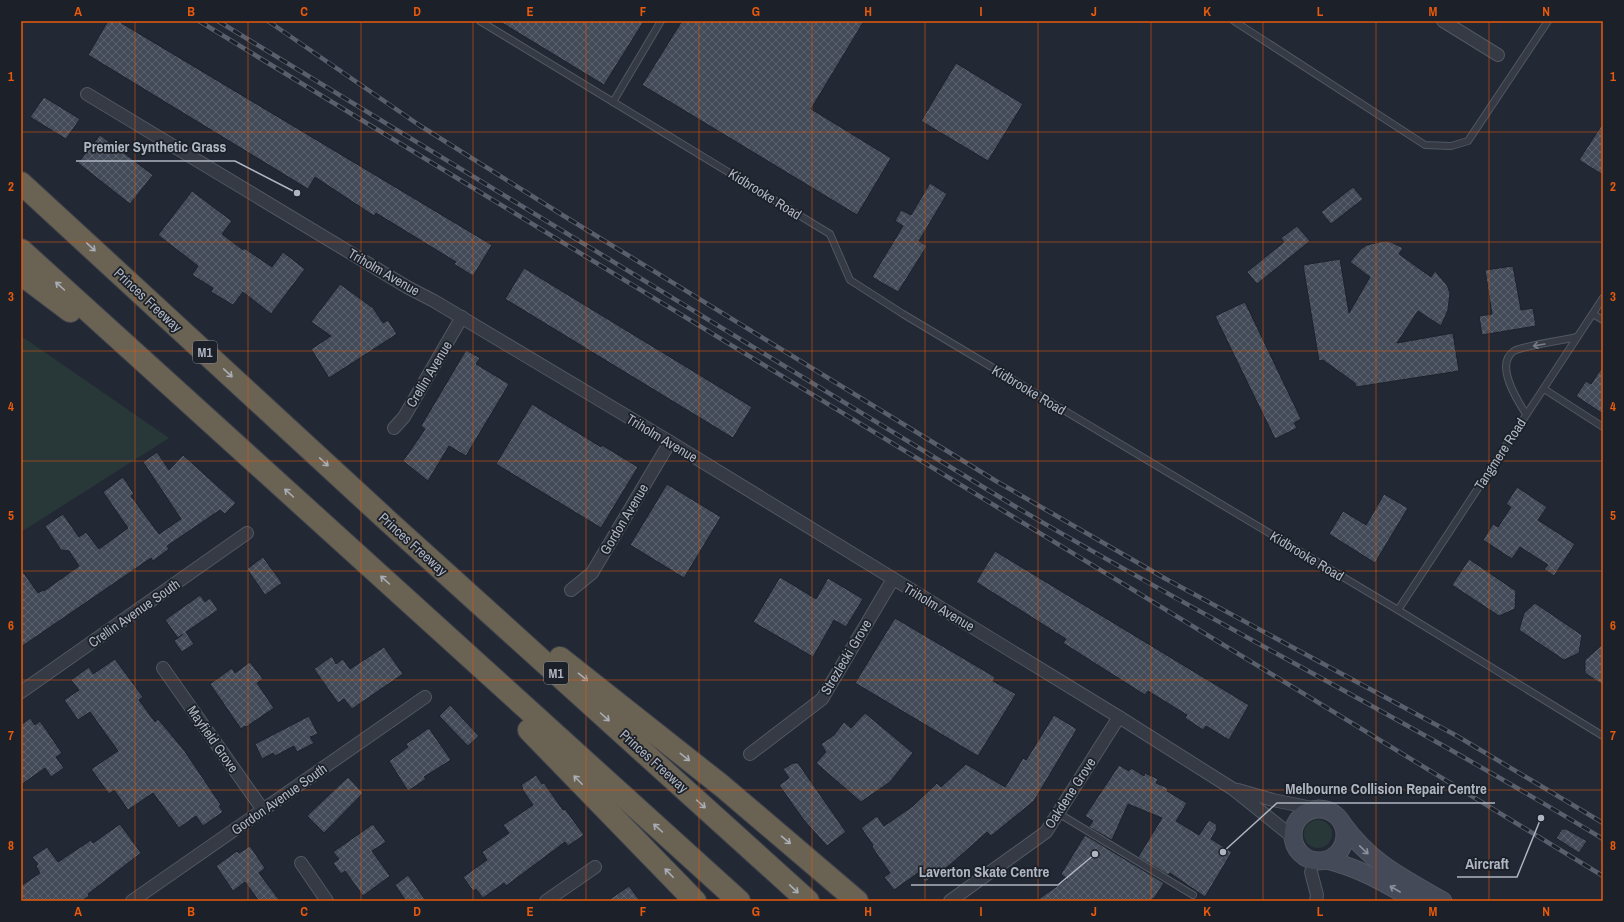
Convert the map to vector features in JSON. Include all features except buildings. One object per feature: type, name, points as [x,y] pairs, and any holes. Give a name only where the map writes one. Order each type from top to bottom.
[{"type":"highway","points":[[21,168],[68,225]]},
{"type":"highway","name":"Princes Freeway","points":[[21,183],[388,522],[808,901]]},
{"type":"highway","points":[[21,250],[194,405],[739,901]]},
{"type":"highway","points":[[21,274],[194,405]]},
{"type":"highway","points":[[388,522],[722,786],[857,901]]},
{"type":"highway","points":[[414,606],[547,749],[696,901]]},
{"type":"street","points":[[1443,21],[1498,55]]},
{"type":"street","name":"Triholm Avenue","points":[[87,94],[407,287],[462,317],[670,442],[1119,717],[1233,789],[1294,838]]},
{"type":"street","name":"Crellin Avenue","points":[[394,428],[404,416],[462,317]]},
{"type":"street","name":"Gordon Avenue","points":[[571,590],[592,572],[670,442]]},
{"type":"street","name":"Crellin Avenue South","points":[[21,692],[247,533]]},
{"type":"street","name":"Strezlecki Grove","points":[[750,754],[822,699],[893,579]]},
{"type":"street","name":"Mayfield Grove","points":[[164,668],[263,810]]},
{"type":"street","name":"Gordon Avenue South","points":[[132,901],[425,697]]},
{"type":"street","name":"Oakdene Grove","points":[[950,901],[1046,832],[1119,717]]},
{"type":"street","name":"Triholm Avenue","points":[[1233,789],[1272,800],[1322,810]]},
{"type":"street","points":[[1416,901],[1374,876],[1352,866],[1320,864],[1308,859],[1298,850],[1294,838],[1294,831],[1299,819],[1309,812],[1322,810],[1332,813],[1340,820],[1354,840],[1372,857],[1399,877],[1443,901]]},
{"type":"street","points":[[1320,864],[1338,853],[1344,843],[1345,831],[1340,820]]},
{"type":"street","points":[[301,863],[327,901]]},
{"type":"street","points":[[1316,901],[1320,864]]},
{"type":"street","points":[[546,901],[595,867]]},
{"type":"lane","name":"Kidbrooke Road","points":[[480,21],[830,234],[850,280],[903,314],[1398,610],[1603,736]]},
{"type":"lane","points":[[613,102],[661,21]]},
{"type":"lane","points":[[1234,21],[1425,145],[1451,146],[1468,141],[1548,21]]},
{"type":"lane","name":"Tangmere Road","points":[[1398,610],[1603,298]]},
{"type":"lane","points":[[1593,314],[1603,320]]},
{"type":"lane","points":[[1526,414],[1507,376],[1506,364],[1508,356],[1518,349],[1577,337]]},
{"type":"lane","points":[[1544,389],[1603,428]]},
{"type":"lane","points":[[1058,813],[1193,895]]},
{"type":"shaded area","points":[[21,336],[169,438],[21,532]]},
{"type":"shaded area","points":[[1318,820],[1328,824],[1332,834],[1328,844],[1318,848],[1308,844],[1304,834],[1308,824]]},
{"type":"railway","points":[[199,21],[1603,876]]},
{"type":"railway","points":[[218,21],[1016,507],[1162,591],[1457,754],[1603,839]]},
{"type":"railway","points":[[268,21],[419,125],[564,216],[996,481],[1166,579],[1457,736],[1603,823]]},
{"type":"place","name":"Premier Synthetic Grass","points":[[297,193]]},
{"type":"place","name":"Aircraft","points":[[1541,818]]},
{"type":"place","name":"Melbourne Collision Repair Centre","points":[[1223,852]]},
{"type":"place","name":"Laverton Skate Centre","points":[[1095,854]]}]
